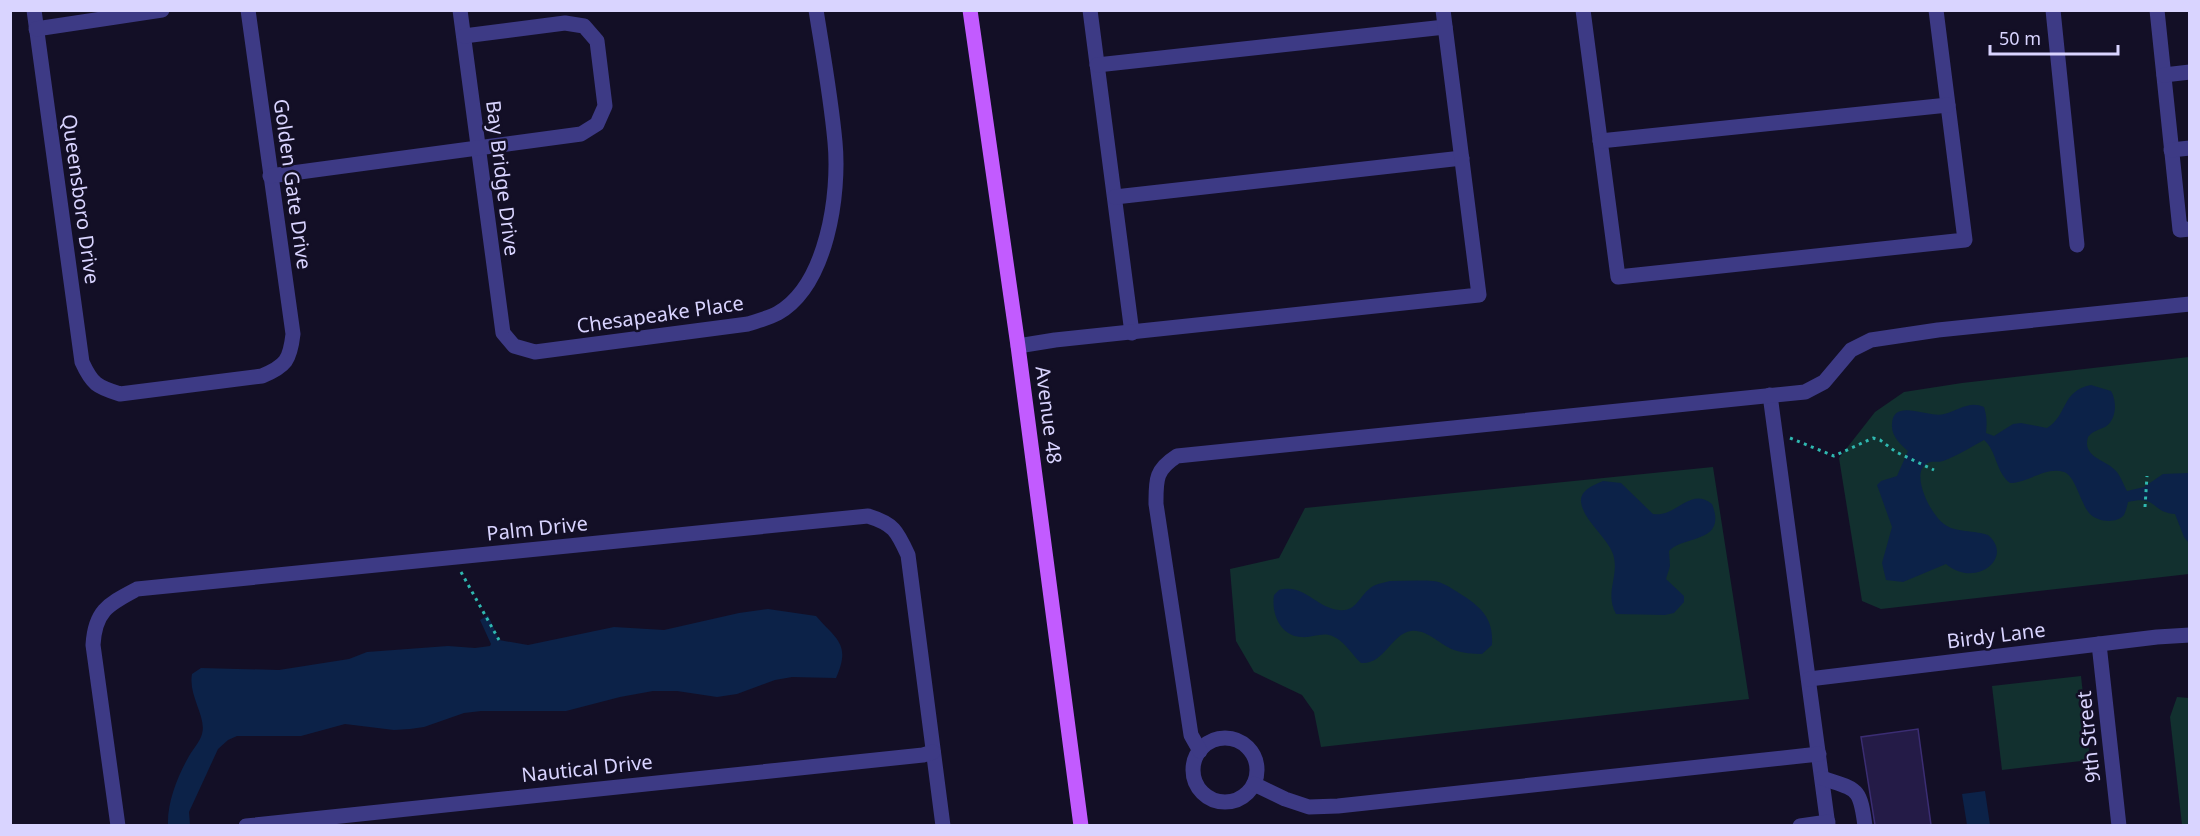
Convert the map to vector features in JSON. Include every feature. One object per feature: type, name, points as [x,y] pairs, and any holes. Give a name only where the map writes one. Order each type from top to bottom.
[{"type":"main road","name":"Avenue 48","points":[[970,10],[1018,346],[1081,825]]},
{"type":"street","name":"Queensboro Drive","points":[[34,10],[82,362],[89,378],[100,388],[120,394],[262,376],[276,370],[286,362]]},
{"type":"street","points":[[36,29],[162,10]]},
{"type":"street","name":"Golden Gate Drive","points":[[248,10],[293,334],[291,351],[286,362]]},
{"type":"street","name":"Bay Bridge Drive","points":[[460,10],[499,310],[503,333],[514,346]]},
{"type":"street","name":"Chesapeake Place","points":[[514,346],[535,352],[748,324],[778,312],[804,290],[820,260],[836,185],[835,144],[816,10]]},
{"type":"street","points":[[1090,10],[1132,333]]},
{"type":"street","points":[[1018,346],[1055,340],[1479,295],[1443,10]]},
{"type":"street","points":[[1583,10],[1618,277],[1965,240],[1936,10]]},
{"type":"street","points":[[2053,10],[2077,245]]},
{"type":"street","points":[[2157,10],[2180,230],[2190,229]]},
{"type":"street","points":[[270,176],[581,134],[597,124],[605,106],[597,41],[584,26],[566,23],[464,36]]},
{"type":"street","points":[[1097,65],[1445,27]]},
{"type":"street","points":[[2164,75],[2190,72]]},
{"type":"street","points":[[1600,141],[1948,105]]},
{"type":"street","points":[[2171,150],[2190,148]]},
{"type":"street","points":[[1115,196],[1462,158]]},
{"type":"street","points":[[1200,751],[1191,735],[1156,504],[1156,478],[1165,464],[1177,456],[1805,392],[1824,382],[1851,350],[1871,340],[1938,330],[2190,304]]},
{"type":"street","points":[[1770,395],[1828,824],[1800,825]]},
{"type":"street","name":"Palm Drive","points":[[118,825],[93,645],[94,629],[106,606],[137,589],[868,516],[882,520],[896,530],[908,555],[943,825]]},
{"type":"street","name":"Birdy Lane","points":[[1809,679],[2190,635]]},
{"type":"street","name":"9th Street","points":[[2098,644],[2119,825]]},
{"type":"street","points":[[1216,739],[1237,740],[1246,746],[1256,763],[1257,774],[1254,784],[1239,799],[1218,802],[1200,791],[1193,771],[1194,760],[1207,744],[1216,739]]},
{"type":"street","name":"Nautical Drive","points":[[246,825],[923,755],[933,752]]},
{"type":"street","points":[[1254,784],[1285,799],[1309,807],[1338,806],[1819,754]]},
{"type":"street","points":[[1822,778],[1853,789],[1862,802],[1865,825]]},
{"type":"path","points":[[1774,431],[1834,456],[1873,438],[1934,470]]},
{"type":"path","points":[[2145,507],[2147,476]]},
{"type":"path","points":[[453,558],[499,640]]},
{"type":"green space","points":[[2189,357],[2189,574],[1881,609],[1862,601],[1839,458],[1875,412],[1904,392],[1962,383]]},
{"type":"green space","points":[[1713,467],[1749,699],[1321,747],[1314,712],[1302,695],[1254,672],[1236,641],[1230,569],[1279,558],[1305,508]]},
{"type":"green space","points":[[2081,676],[2090,760],[2002,770],[1992,686]]},
{"type":"green space","points":[[2177,697],[2189,698],[2189,825],[2182,825],[2170,717]]},
{"type":"water","points":[[2091,385],[2111,391],[2115,410],[2109,424],[2088,437],[2088,449],[2095,457],[2115,470],[2127,491],[2144,487],[2163,474],[2189,473],[2189,543],[2184,537],[2175,514],[2167,513],[2149,502],[2138,500],[2128,502],[2124,515],[2116,520],[2107,521],[2093,517],[2068,474],[2064,472],[2050,471],[2010,483],[2001,473],[1984,440],[1941,462],[1926,464],[1920,477],[1924,495],[1939,520],[1954,529],[1988,535],[1995,544],[1997,553],[1994,561],[1988,568],[1979,572],[1957,571],[1946,564],[1903,582],[1886,580],[1882,563],[1892,527],[1877,485],[1881,481],[1897,476],[1908,451],[1899,443],[1893,432],[1894,416],[1905,410],[1938,415],[1979,405],[1984,407],[1987,420],[1986,433],[1994,436],[2013,424],[2021,423],[2047,428],[2059,417],[2074,392]]},
{"type":"water","points":[[1603,481],[1621,483],[1653,514],[1669,512],[1690,500],[1704,499],[1712,504],[1715,517],[1714,526],[1709,532],[1669,551],[1670,566],[1666,579],[1684,596],[1684,602],[1674,613],[1665,615],[1616,614],[1611,598],[1615,570],[1613,554],[1606,541],[1590,522],[1581,502],[1585,491]]},
{"type":"water","points":[[1390,581],[1433,581],[1453,589],[1484,614],[1491,627],[1492,645],[1482,654],[1464,653],[1449,648],[1422,632],[1411,631],[1404,633],[1376,659],[1361,663],[1343,643],[1334,637],[1326,635],[1305,637],[1288,633],[1278,622],[1274,609],[1274,595],[1279,590],[1288,589],[1303,593],[1331,608],[1349,609],[1373,586]]},
{"type":"water","points":[[768,609],[816,616],[840,643],[842,657],[836,678],[792,677],[775,680],[737,694],[717,697],[677,691],[653,691],[566,711],[464,713],[424,727],[410,729],[394,730],[345,724],[301,736],[237,736],[218,749],[189,812],[190,825],[168,825],[169,808],[177,782],[202,734],[202,721],[191,682],[192,674],[201,668],[279,670],[349,659],[367,652],[448,646],[475,648],[490,646],[480,620],[488,615],[499,640],[528,645],[614,627],[664,630],[739,613]]},
{"type":"water","points":[[1985,791],[1990,825],[1967,825],[1962,794]]},
{"type":"building","points":[[1918,729],[1931,825],[1875,825],[1861,737]]}]
